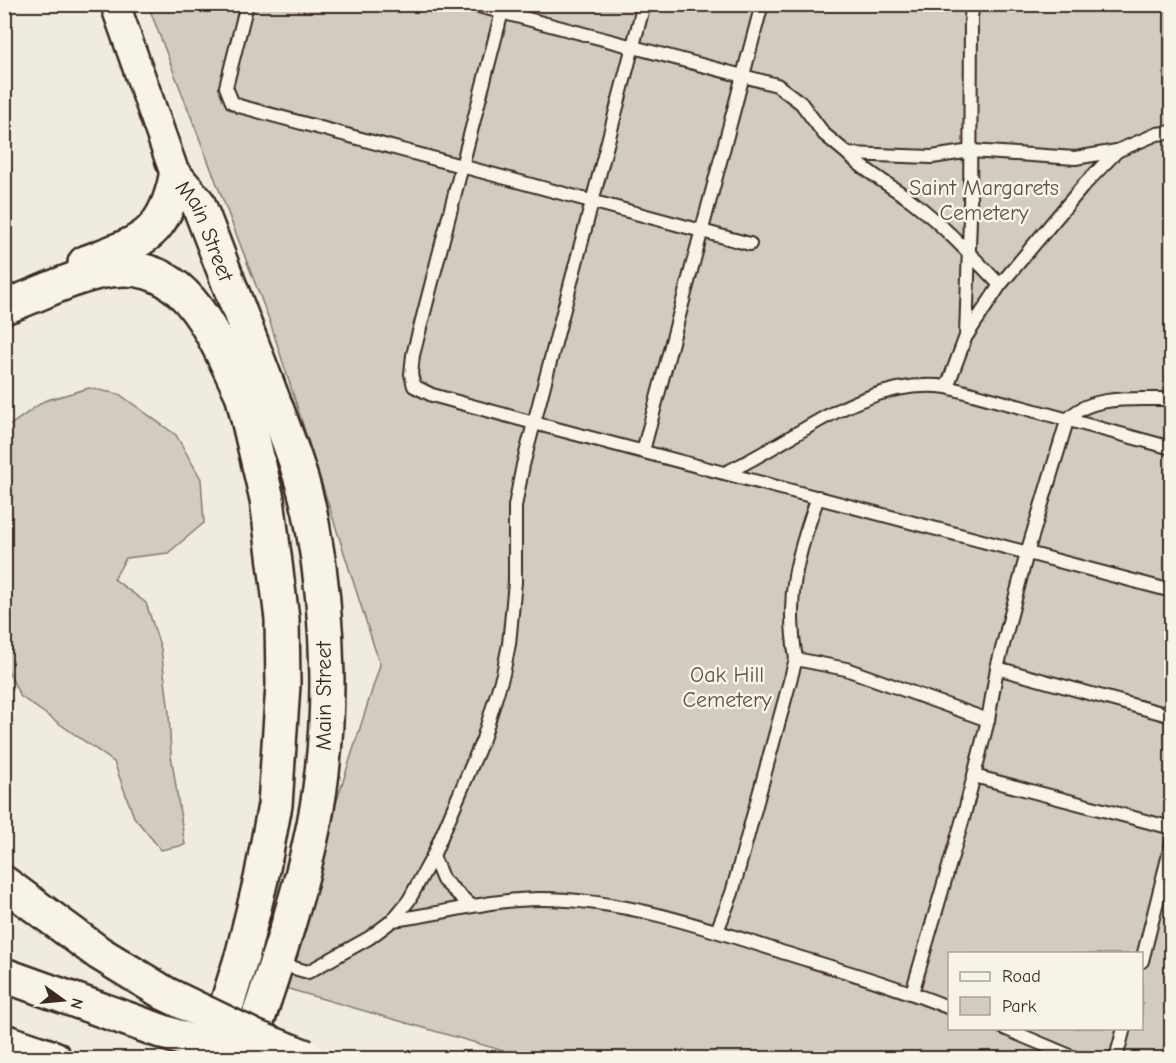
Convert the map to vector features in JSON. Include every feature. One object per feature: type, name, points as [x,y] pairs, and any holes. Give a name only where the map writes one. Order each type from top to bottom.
[{"type":"main road","points":[[4,293],[131,245],[149,234],[161,222],[171,201],[176,177]]},
{"type":"main road","name":"Main Street","points":[[176,177],[179,210],[229,337],[267,499],[282,619],[283,685],[275,805],[261,879],[260,958],[245,1059]]},
{"type":"main road","name":"Main Street","points":[[176,177],[198,203],[294,456],[312,522],[323,616],[327,699],[326,742],[314,824],[260,958],[210,1059]]},
{"type":"main road","points":[[4,307],[100,272],[132,270],[149,273],[167,281],[194,302],[241,392]]},
{"type":"main road","points":[[4,884],[99,953],[166,994],[257,1038],[309,1058]]},
{"type":"main road","points":[[4,975],[238,1059]]},
{"type":"main road","points":[[4,1041],[54,1059]]},
{"type":"street","points":[[115,4],[176,177]]},
{"type":"lane","points":[[247,4],[226,87],[232,102],[750,244]]},
{"type":"lane","points":[[471,4],[503,9],[633,49],[777,86],[801,103],[824,134],[865,170],[929,215],[999,285]]},
{"type":"lane","points":[[260,958],[301,972],[317,969],[369,938],[393,920],[409,900],[433,856],[483,738],[503,674],[509,644],[514,582],[515,506],[534,423],[644,4]]},
{"type":"lane","points":[[643,451],[762,4]]},
{"type":"lane","points":[[966,336],[973,4]]},
{"type":"lane","points":[[503,9],[413,355],[411,374],[414,386],[432,395],[534,423],[1172,591]]},
{"type":"lane","points":[[848,154],[932,157],[970,151],[1075,158],[1117,151],[1157,134],[1172,132]]},
{"type":"lane","points":[[947,387],[966,336],[999,285],[1084,185],[1117,151]]},
{"type":"lane","points":[[727,472],[752,461],[806,428],[887,390],[927,384],[947,387],[1172,448]]},
{"type":"lane","points":[[912,993],[974,776],[988,720],[997,668],[1028,553],[1068,420],[1077,410],[1086,406],[1112,402],[1172,399]]},
{"type":"lane","points":[[717,931],[732,893],[796,659],[790,623],[795,569],[818,497]]},
{"type":"lane","points":[[796,659],[846,669],[988,720]]},
{"type":"lane","points":[[997,668],[1172,716]]},
{"type":"lane","points":[[974,776],[1172,828]]},
{"type":"lane","points":[[1143,957],[1172,842]]},
{"type":"lane","points":[[433,856],[443,880],[469,904]]},
{"type":"lane","points":[[393,920],[469,904],[542,899],[586,903],[657,915],[717,931],[912,993],[948,1007]]},
{"type":"lane","points":[[1006,1030],[1075,1059]]},
{"type":"lane","points":[[1116,1059],[1124,1030]]},
{"type":"green space","name":"Oak Hill Cemetery","points":[[148,5],[1171,5],[1171,1058],[528,1058],[278,986],[380,665],[270,322]]},
{"type":"green space","points":[[89,388],[119,394],[176,435],[201,479],[204,523],[168,553],[126,558],[114,579],[146,603],[161,649],[169,712],[171,755],[185,845],[161,850],[134,817],[114,762],[20,696],[5,664],[5,429],[44,401]]},
{"type":"park label","name":"Saint Margarets Cemetery","points":[[984,200]]}]
